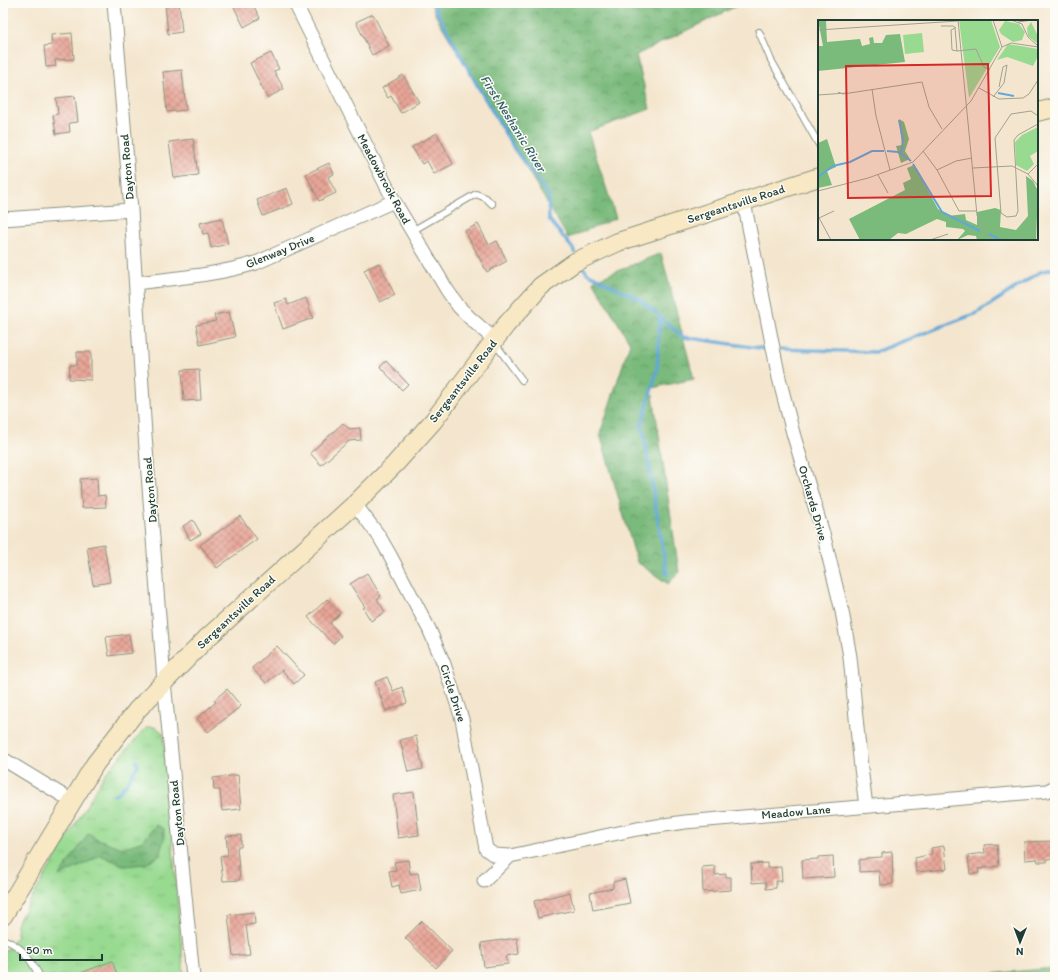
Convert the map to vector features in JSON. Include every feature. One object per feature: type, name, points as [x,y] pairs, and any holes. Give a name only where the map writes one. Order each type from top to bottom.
[{"type":"main road","points":[[1038,112],[1055,108]]},
{"type":"main road","name":"Sergeantsville Road","points":[[3,916],[95,764],[137,710],[206,639],[355,504],[395,464],[434,420],[506,325],[542,286],[575,262],[618,242],[818,177]]},
{"type":"street","name":"Dayton Road","points":[[114,3],[131,210],[145,435],[164,681],[193,977]]},
{"type":"street","name":"Meadowbrook Road","points":[[295,3],[394,201],[447,290],[459,307],[494,341]]},
{"type":"street","name":"Glenway Drive","points":[[136,283],[215,273],[256,263],[394,201]]},
{"type":"street","name":"Orchards Drive","points":[[744,202],[779,378],[793,433],[824,537],[842,611],[850,657],[866,806]]},
{"type":"street","points":[[3,219],[131,210]]},
{"type":"street","name":"Circle Drive","points":[[355,504],[379,536],[391,557],[429,629],[444,664],[462,719],[486,849],[494,855],[510,856],[538,849]]},
{"type":"street","points":[[3,759],[72,801]]},
{"type":"street","name":"Meadow Lane","points":[[538,849],[637,829],[684,822],[1047,791],[1055,787]]},
{"type":"street","points":[[484,881],[510,856]]},
{"type":"lane","points":[[759,32],[771,60],[818,143]]},
{"type":"lane","points":[[412,231],[476,194],[486,198],[492,204]]},
{"type":"lane","points":[[494,341],[522,380]]},
{"type":"lane","points":[[3,939],[12,942],[24,952],[40,977]]},
{"type":"green space","points":[[431,3],[743,3],[636,55],[650,109],[588,132],[616,218],[568,238],[436,16]]},
{"type":"green space","points":[[661,253],[694,379],[652,388],[679,572],[668,584],[637,562],[600,434],[630,343],[593,281]]},
{"type":"green space","points":[[151,726],[157,728],[163,733],[184,977],[3,977],[3,951],[6,951],[17,936],[16,925],[105,774],[146,728]]},
{"type":"green space","points":[[156,825],[164,829],[164,839],[159,856],[145,864],[125,866],[100,855],[59,876],[89,833],[95,838],[122,848],[143,841]]},
{"type":"green space","points":[[1055,968],[1055,977],[956,977]]},
{"type":"building","points":[[165,3],[179,3],[182,32],[168,34]]},
{"type":"building","points":[[232,3],[252,3],[260,18],[244,27]]},
{"type":"building","points":[[373,14],[389,46],[372,55],[356,22]]},
{"type":"building","points":[[72,33],[74,59],[55,60],[56,66],[46,67],[44,46],[52,45],[51,35]]},
{"type":"building","points":[[271,53],[279,69],[274,71],[284,89],[267,98],[250,63]]},
{"type":"building","points":[[182,70],[186,110],[167,112],[163,72]]},
{"type":"building","points":[[403,75],[419,102],[401,113],[391,96],[388,98],[382,88]]},
{"type":"building","points":[[75,96],[78,122],[69,123],[70,132],[56,134],[53,115],[58,114],[56,98]]},
{"type":"building","points":[[437,133],[453,164],[434,174],[427,161],[422,164],[412,147]]},
{"type":"building","points":[[193,139],[198,175],[174,178],[169,142]]},
{"type":"building","points":[[329,163],[334,174],[328,177],[336,193],[319,201],[306,174]]},
{"type":"building","points":[[287,188],[293,204],[263,216],[257,200]]},
{"type":"building","points":[[222,218],[228,244],[211,248],[208,233],[203,234],[200,223]]},
{"type":"building","points":[[478,224],[489,245],[497,241],[507,261],[487,272],[465,231]]},
{"type":"building","points":[[379,263],[395,295],[380,302],[364,270]]},
{"type":"building","points":[[306,298],[313,318],[283,329],[274,303],[286,299],[288,305]]},
{"type":"building","points":[[229,312],[235,337],[200,345],[196,325],[216,321],[214,315]]},
{"type":"building","points":[[77,352],[91,352],[91,380],[69,379],[70,365],[77,365]]},
{"type":"building","points":[[386,361],[408,384],[402,390],[380,367]]},
{"type":"building","points":[[199,369],[201,400],[184,401],[182,370]]},
{"type":"building","points":[[343,423],[349,429],[360,428],[361,440],[349,441],[321,465],[310,453]]},
{"type":"building","points":[[97,478],[98,496],[105,495],[106,507],[82,508],[80,479]]},
{"type":"building","points":[[240,516],[257,539],[217,568],[200,545]]},
{"type":"building","points":[[193,520],[201,534],[190,540],[183,526]]},
{"type":"building","points":[[104,544],[110,582],[93,585],[87,547]]},
{"type":"building","points":[[367,573],[381,596],[377,599],[385,612],[371,621],[363,608],[365,607],[350,584]]},
{"type":"building","points":[[327,599],[340,613],[330,623],[341,636],[333,644],[308,617]]},
{"type":"building","points":[[129,634],[132,653],[109,656],[106,637]]},
{"type":"building","points":[[277,646],[304,675],[294,684],[282,670],[266,683],[252,668]]},
{"type":"building","points":[[387,677],[393,691],[402,687],[407,703],[386,711],[375,682]]},
{"type":"building","points":[[227,689],[241,706],[208,732],[197,718],[216,702],[214,700]]},
{"type":"building","points":[[416,736],[423,769],[408,772],[400,740]]},
{"type":"building","points":[[238,775],[241,809],[222,811],[220,790],[214,790],[213,778]]},
{"type":"building","points":[[414,792],[419,835],[398,838],[393,795]]},
{"type":"building","points":[[241,835],[241,847],[237,847],[240,880],[223,881],[220,856],[228,855],[226,836]]},
{"type":"building","points":[[1054,841],[1055,858],[1047,859],[1047,862],[1038,862],[1037,859],[1025,860],[1024,842]]},
{"type":"building","points":[[997,844],[999,866],[978,869],[979,873],[970,874],[968,855],[985,853],[984,845]]},
{"type":"building","points":[[944,846],[947,869],[916,872],[915,858],[932,854],[931,848]]},
{"type":"building","points":[[892,852],[893,884],[880,885],[879,871],[859,872],[859,860],[882,857],[882,853]]},
{"type":"building","points":[[833,856],[834,877],[803,879],[802,860]]},
{"type":"building","points":[[408,860],[410,874],[418,873],[421,890],[401,894],[399,885],[392,887],[389,871],[396,870],[394,862]]},
{"type":"building","points":[[767,863],[767,868],[781,867],[782,881],[776,881],[776,888],[766,889],[766,882],[752,883],[751,864]]},
{"type":"building","points":[[715,866],[715,875],[726,874],[726,877],[731,877],[731,890],[703,892],[702,867]]},
{"type":"building","points":[[625,879],[630,903],[593,910],[590,893],[613,888],[613,882]]},
{"type":"building","points":[[570,892],[574,910],[538,918],[534,901]]},
{"type":"building","points":[[254,912],[255,924],[246,925],[250,954],[233,956],[228,915]]},
{"type":"building","points":[[422,921],[452,951],[436,968],[405,938]]},
{"type":"building","points":[[517,938],[519,954],[506,956],[508,964],[484,967],[481,943]]},
{"type":"building","points":[[112,961],[118,977],[73,977],[73,976]]},
{"type":"waterway","name":"First Neshanic River","points":[[432,3],[515,150],[548,195],[549,219],[575,253]]},
{"type":"waterway","points":[[583,267],[587,273],[639,299],[683,337],[766,349]]},
{"type":"waterway","points":[[780,349],[875,352],[977,313],[1040,272],[1055,268]]},
{"type":"waterway","points":[[660,317],[657,370],[642,424],[667,575]]},
{"type":"waterway","points":[[114,795],[118,793],[128,782],[138,765],[136,761]]}]
